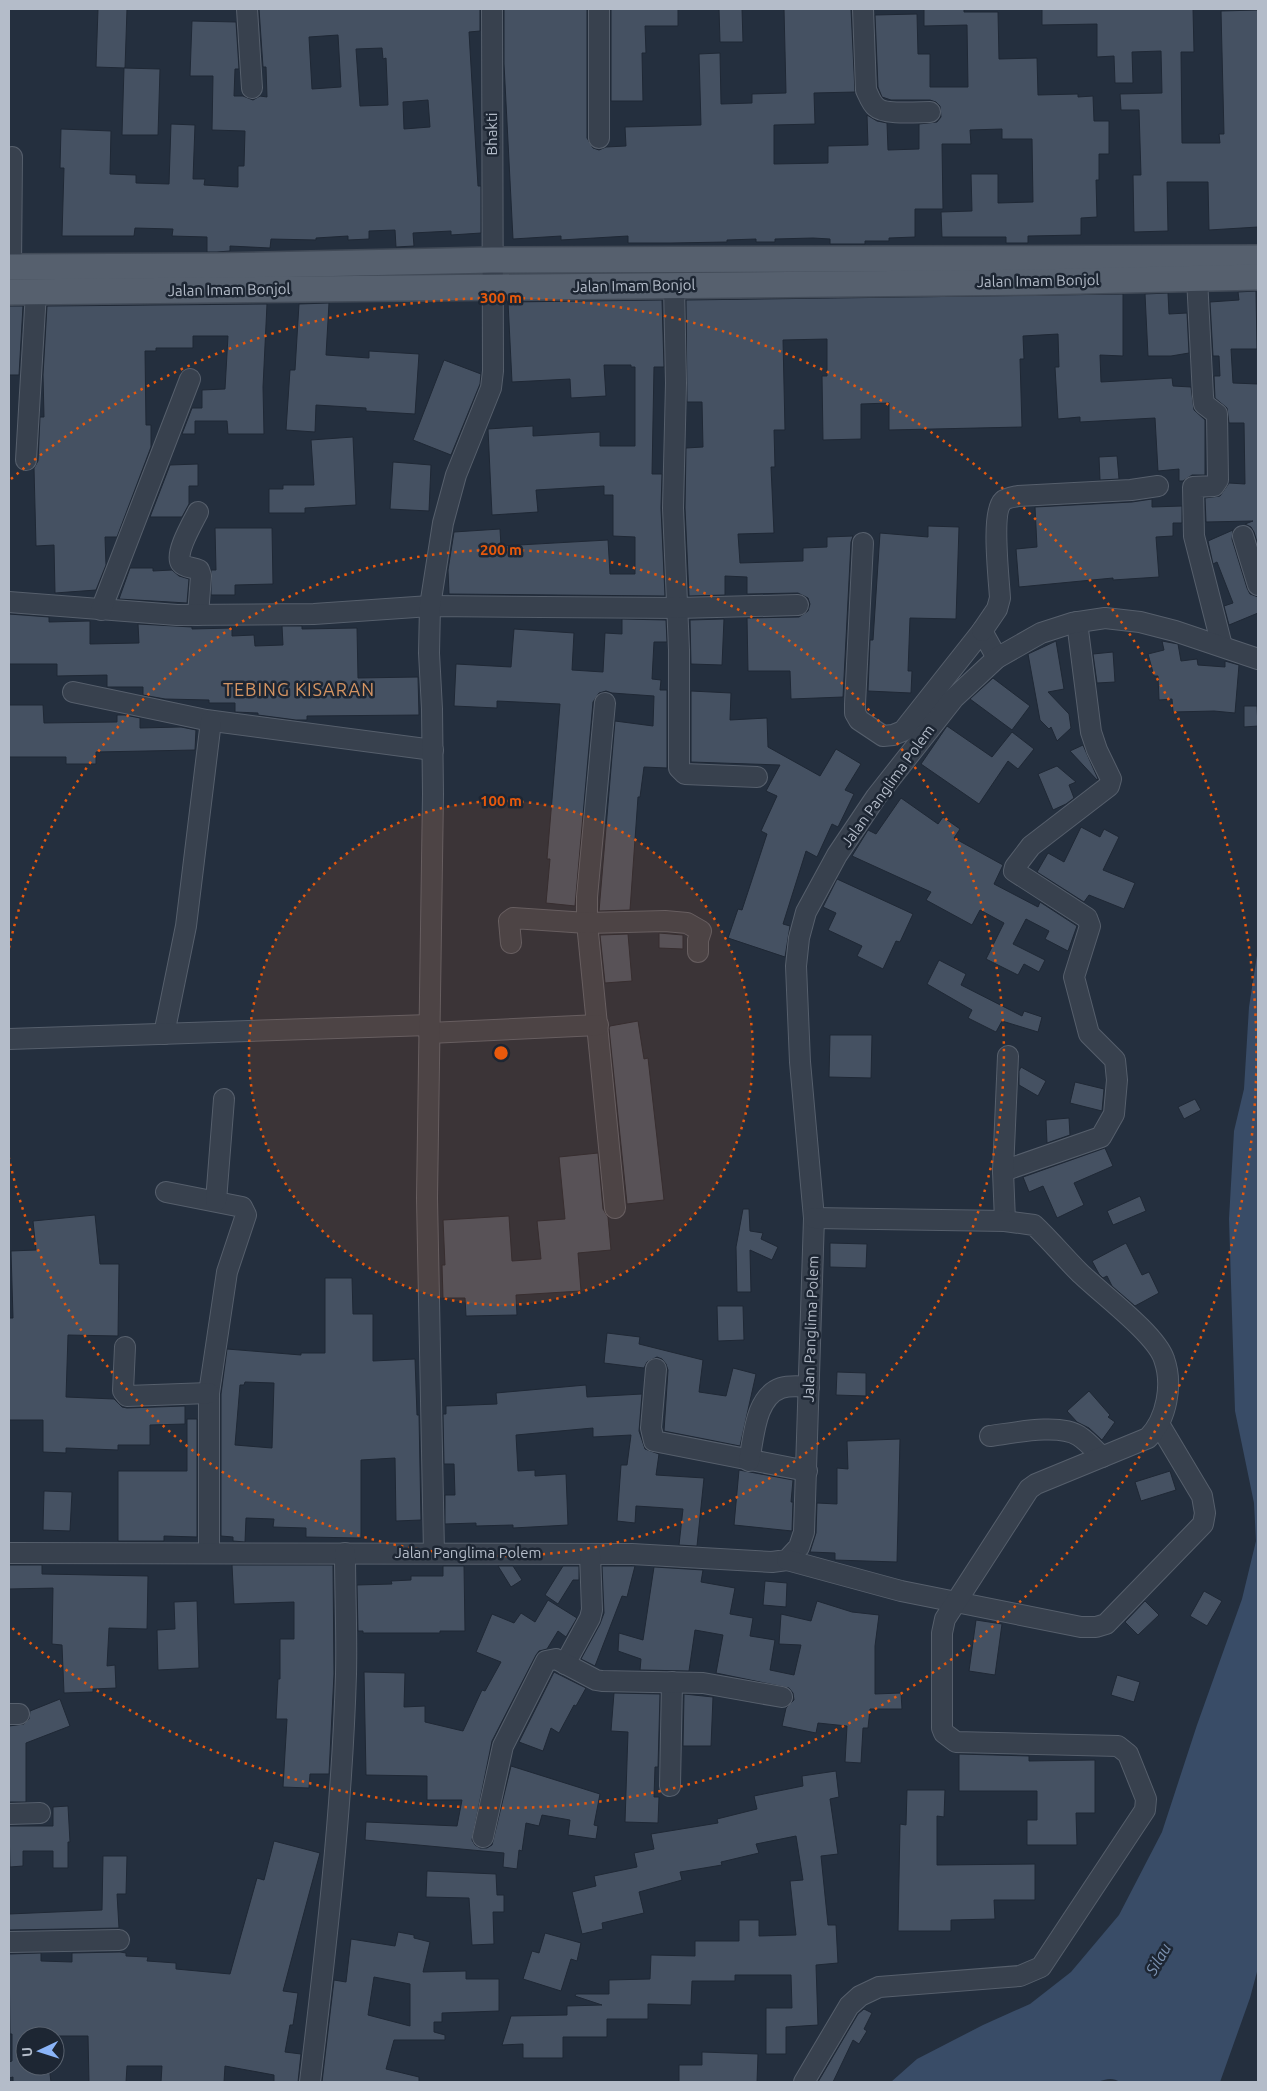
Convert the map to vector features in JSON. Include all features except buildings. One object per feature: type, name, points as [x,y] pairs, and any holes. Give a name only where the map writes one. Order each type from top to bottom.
[{"type":"main road","name":"Jalan Imam Bonjol","points":[[9,276],[192,278],[262,290],[674,286],[1258,258]]},
{"type":"main road","name":"Jalan Imam Bonjol","points":[[9,276],[36,292],[192,278],[261,265],[492,260],[1035,270],[1197,278],[1258,277]]},
{"type":"main road","points":[[261,265],[256,278],[262,290]]},
{"type":"street","points":[[247,9],[252,88]]},
{"type":"street","name":"Bhakti","points":[[434,1553],[427,1198],[433,750],[429,653],[430,606],[443,523],[456,475],[491,388],[493,372],[492,9]]},
{"type":"street","points":[[599,9],[599,138]]},
{"type":"street","points":[[862,9],[866,90],[870,100],[876,108],[887,111],[930,112]]},
{"type":"street","points":[[9,276],[12,157]]},
{"type":"street","points":[[1197,278],[1204,404],[1217,414],[1219,434],[1216,460],[1218,480],[1214,486],[1193,487],[1194,536],[1222,646]]},
{"type":"street","points":[[674,286],[676,383],[673,508],[678,608],[680,771],[685,774],[756,777]]},
{"type":"street","points":[[26,460],[36,292]]},
{"type":"street","points":[[101,610],[190,379]]},
{"type":"street","points":[[863,543],[855,713],[859,720],[883,736],[893,736],[903,731],[982,631],[997,609],[1000,598],[996,527],[998,509],[1004,500],[1018,496],[1131,490],[1158,486]]},
{"type":"street","points":[[198,512],[179,554],[179,558],[184,566],[199,570],[201,576],[198,615]]},
{"type":"street","points":[[1243,536],[1258,585]]},
{"type":"street","points":[[9,602],[101,610],[198,615],[314,614],[430,606],[678,608],[798,606]]},
{"type":"street","name":"Jalan Panglima Polem","points":[[9,1553],[590,1554],[651,1555],[772,1562],[787,1560],[799,1547],[804,1532],[814,1218],[800,1062],[796,966],[799,938],[806,912],[837,855],[876,797],[954,698],[997,658],[1041,633],[1077,622],[1105,618],[1140,622],[1175,631],[1258,659]]},
{"type":"street","points":[[1003,1171],[1101,1137],[1114,1114],[1117,1080],[1115,1060],[1089,1034],[1074,977],[1090,921],[1014,871],[1014,867],[1032,846],[1109,786],[1110,778],[1096,750],[1090,732],[1077,622]]},
{"type":"street","points":[[982,631],[997,658]]},
{"type":"street","points":[[73,692],[211,721],[433,750]]},
{"type":"street","points":[[605,703],[586,923],[598,1025],[614,1208]]},
{"type":"street","points":[[164,1034],[186,926],[211,721]]},
{"type":"street","points":[[511,943],[509,921],[513,918],[586,923],[665,921],[687,923],[701,931],[698,940],[698,952]]},
{"type":"street","points":[[9,1039],[598,1025]]},
{"type":"street","points":[[1005,1221],[1003,1171],[1008,1056]]},
{"type":"street","points":[[216,1201],[224,1099]]},
{"type":"street","points":[[166,1192],[242,1207],[246,1215],[227,1272],[209,1393],[210,1552]]},
{"type":"street","points":[[804,2082],[850,2006],[860,1996],[879,1987],[1020,1976],[1041,1967],[1147,1805],[1128,1754],[1118,1746],[956,1742],[944,1733],[942,1728],[942,1633],[945,1619],[1029,1489],[1036,1484],[1148,1438],[1159,1424],[1166,1401],[1168,1375],[1164,1359],[1158,1347],[1150,1338],[1079,1272],[1034,1225],[1005,1221],[814,1218]]},
{"type":"street","points":[[125,1347],[123,1391],[127,1396],[209,1393]]},
{"type":"street","points":[[656,1369],[651,1428],[654,1441],[806,1471]]},
{"type":"street","points":[[749,1460],[763,1401],[771,1393],[782,1388],[791,1386],[809,1387]]},
{"type":"street","points":[[787,1560],[901,1591],[1081,1627],[1096,1627],[1106,1624],[1202,1524],[1204,1519],[1205,1513],[1202,1496],[1159,1424]]},
{"type":"street","points":[[990,1436],[1049,1430],[1066,1431],[1078,1435],[1102,1457]]},
{"type":"street","points":[[310,2082],[326,1951],[339,1807],[346,1673],[345,1553]]},
{"type":"street","points":[[565,1664],[590,1618],[592,1610],[590,1554]]},
{"type":"street","points":[[483,1837],[503,1746],[546,1661],[556,1659],[596,1680],[703,1683],[782,1697]]},
{"type":"street","points":[[670,1786],[672,1682]]},
{"type":"street","points":[[9,1814],[40,1813]]},
{"type":"street","points":[[9,1942],[119,1940]]},
{"type":"water","name":"Silau","points":[[1258,949],[1258,1968],[1250,1998],[1220,2082],[1120,2082],[1115,2079],[1109,2079],[1098,2082],[891,2082],[917,2059],[983,2025],[1030,2004],[1071,1972],[1119,1915],[1162,1832],[1197,1725],[1242,1599],[1256,1541],[1254,1503],[1235,1411],[1229,1219],[1234,1131],[1244,1089],[1249,1007]]},
{"type":"district","name":"TEBING KISARAN","points":[[299,690]]}]
